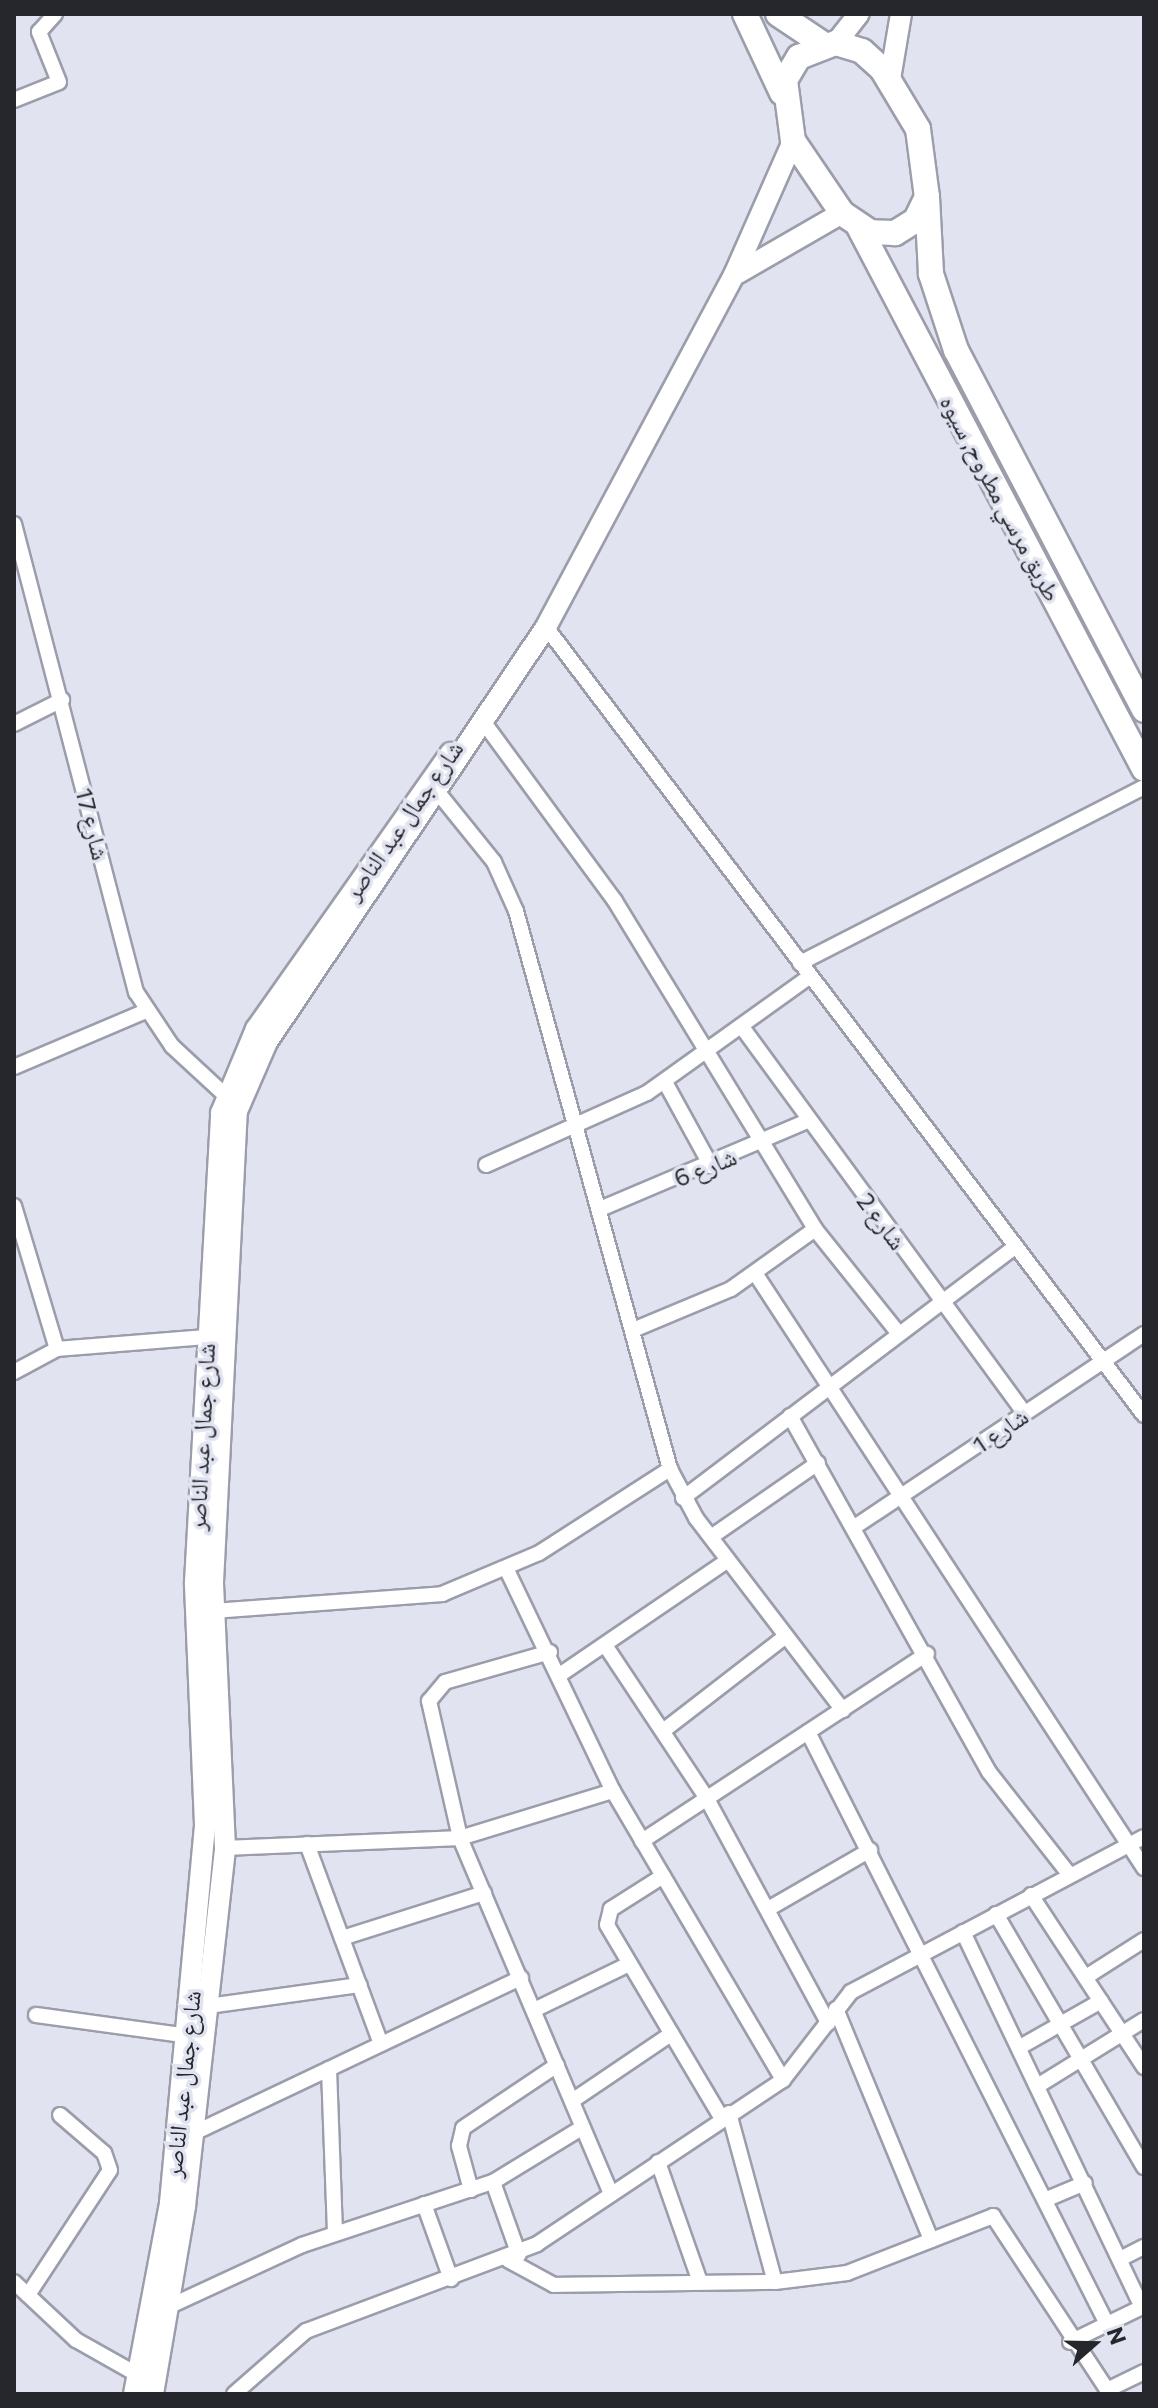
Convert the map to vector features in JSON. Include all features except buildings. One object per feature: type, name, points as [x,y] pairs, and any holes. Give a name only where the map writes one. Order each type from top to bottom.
[{"type":"main road","points":[[745,14],[782,93],[793,141],[850,220],[895,233],[916,220],[927,197],[918,129],[890,79],[862,51],[830,44],[778,14]]},
{"type":"main road","points":[[782,93],[790,67],[830,44]]},
{"type":"main road","name":"طريق مرسي مطروح, سيوه","points":[[927,197],[931,274],[956,350],[1144,710]]},
{"type":"main road","name":"طريق مرسي مطروح, سيوه","points":[[850,220],[1144,769]]},
{"type":"street","points":[[14,100],[59,82],[39,32],[55,14]]},
{"type":"street","points":[[830,44],[859,14]]},
{"type":"street","points":[[890,79],[901,14]]},
{"type":"street","name":"شارع جمال عبد الناصر","points":[[136,2384],[170,2203],[189,2036],[205,1824],[195,1601],[233,1136],[244,1087],[267,1042],[440,795],[546,627],[567,582],[734,275],[793,141]]},
{"type":"street","points":[[734,275],[850,220]]},
{"type":"street","name":"شارع 17","points":[[14,524],[62,700],[129,971],[146,1011],[225,1095]]},
{"type":"street","name":"شارع جمال عبد الناصر","points":[[153,2394],[194,2133],[225,1848],[213,1611],[211,1377],[206,1337],[225,1095],[256,1029],[567,582]]},
{"type":"street","points":[[546,627],[1013,1248],[1107,1359],[1144,1415]]},
{"type":"street","points":[[14,724],[62,700]]},
{"type":"street","points":[[485,724],[581,852],[709,1052],[761,1144],[815,1229],[899,1334]]},
{"type":"street","points":[[800,963],[1144,787]]},
{"type":"street","points":[[440,795],[506,886],[577,1125],[670,1469],[683,1498],[843,1710]]},
{"type":"street","points":[[486,1165],[665,1082],[809,977]]},
{"type":"street","points":[[14,1067],[146,1011]]},
{"type":"street","name":"شارع 2","points":[[742,1027],[807,1121],[1025,1413]]},
{"type":"street","points":[[665,1082],[711,1166]]},
{"type":"street","name":"شارع 6","points":[[600,1209],[711,1166],[807,1121]]},
{"type":"street","points":[[14,1206],[57,1349]]},
{"type":"street","points":[[633,1330],[706,1303],[755,1273],[815,1229]]},
{"type":"street","points":[[683,1498],[1013,1248]]},
{"type":"street","points":[[755,1273],[1144,1868]]},
{"type":"street","name":"شارع 1","points":[[856,1526],[1144,1334]]},
{"type":"street","points":[[14,1372],[57,1349],[206,1337]]},
{"type":"street","points":[[790,1416],[856,1526],[989,1772],[1069,1874]]},
{"type":"street","points":[[711,1537],[818,1463]]},
{"type":"street","points":[[213,1611],[404,1601],[507,1570],[670,1469]]},
{"type":"street","points":[[561,1674],[728,1560]]},
{"type":"street","points":[[507,1570],[561,1674],[613,1791],[783,2080]]},
{"type":"street","points":[[663,1731],[786,1636]]},
{"type":"street","points":[[605,1645],[706,1797],[828,2023]]},
{"type":"street","points":[[550,1652],[434,1689],[431,1716],[460,1838],[611,2194]]},
{"type":"street","points":[[642,1841],[927,1654]]},
{"type":"street","points":[[808,1732],[925,1952],[1107,2324]]},
{"type":"street","points":[[225,1848],[460,1838],[613,1791]]},
{"type":"street","points":[[234,2394],[306,2331],[514,2257],[783,2080],[851,1992],[1144,1837]]},
{"type":"street","points":[[307,1844],[381,2044]]},
{"type":"street","points":[[768,1909],[870,1850]]},
{"type":"street","points":[[663,1876],[608,1913],[629,1964],[726,2116],[775,2282]]},
{"type":"street","points":[[342,1938],[484,1893]]},
{"type":"street","points":[[1031,1895],[1144,2067]]},
{"type":"street","points":[[996,1914],[1143,2164]]},
{"type":"street","points":[[963,1932],[1143,2306],[1070,2342]]},
{"type":"street","points":[[1086,1977],[1144,1940]]},
{"type":"street","points":[[534,2010],[629,1964]]},
{"type":"street","points":[[194,2133],[521,1978]]},
{"type":"street","points":[[208,2006],[360,1985]]},
{"type":"street","points":[[1020,2047],[1101,2001]]},
{"type":"street","points":[[836,2009],[931,2240]]},
{"type":"street","points":[[36,2015],[189,2036]]},
{"type":"street","points":[[1039,2085],[1144,2020]]},
{"type":"street","points":[[572,2101],[671,2034]]},
{"type":"street","points":[[471,2190],[459,2146],[463,2128],[557,2065]]},
{"type":"street","points":[[329,2069],[335,2233]]},
{"type":"street","points":[[28,2295],[110,2170],[104,2153],[60,2115]]},
{"type":"street","points":[[168,2307],[335,2233],[493,2182],[583,2127]]},
{"type":"street","points":[[658,2162],[700,2282]]},
{"type":"street","points":[[493,2182],[514,2257],[554,2285],[775,2282],[830,2278],[993,2216],[1070,2342],[1108,2392],[1144,2372]]},
{"type":"street","points":[[1047,2199],[1085,2183]]},
{"type":"street","points":[[424,2204],[451,2279]]},
{"type":"street","points":[[1120,2259],[1144,2247]]},
{"type":"street","points":[[14,2282],[76,2340],[136,2384]]}]
